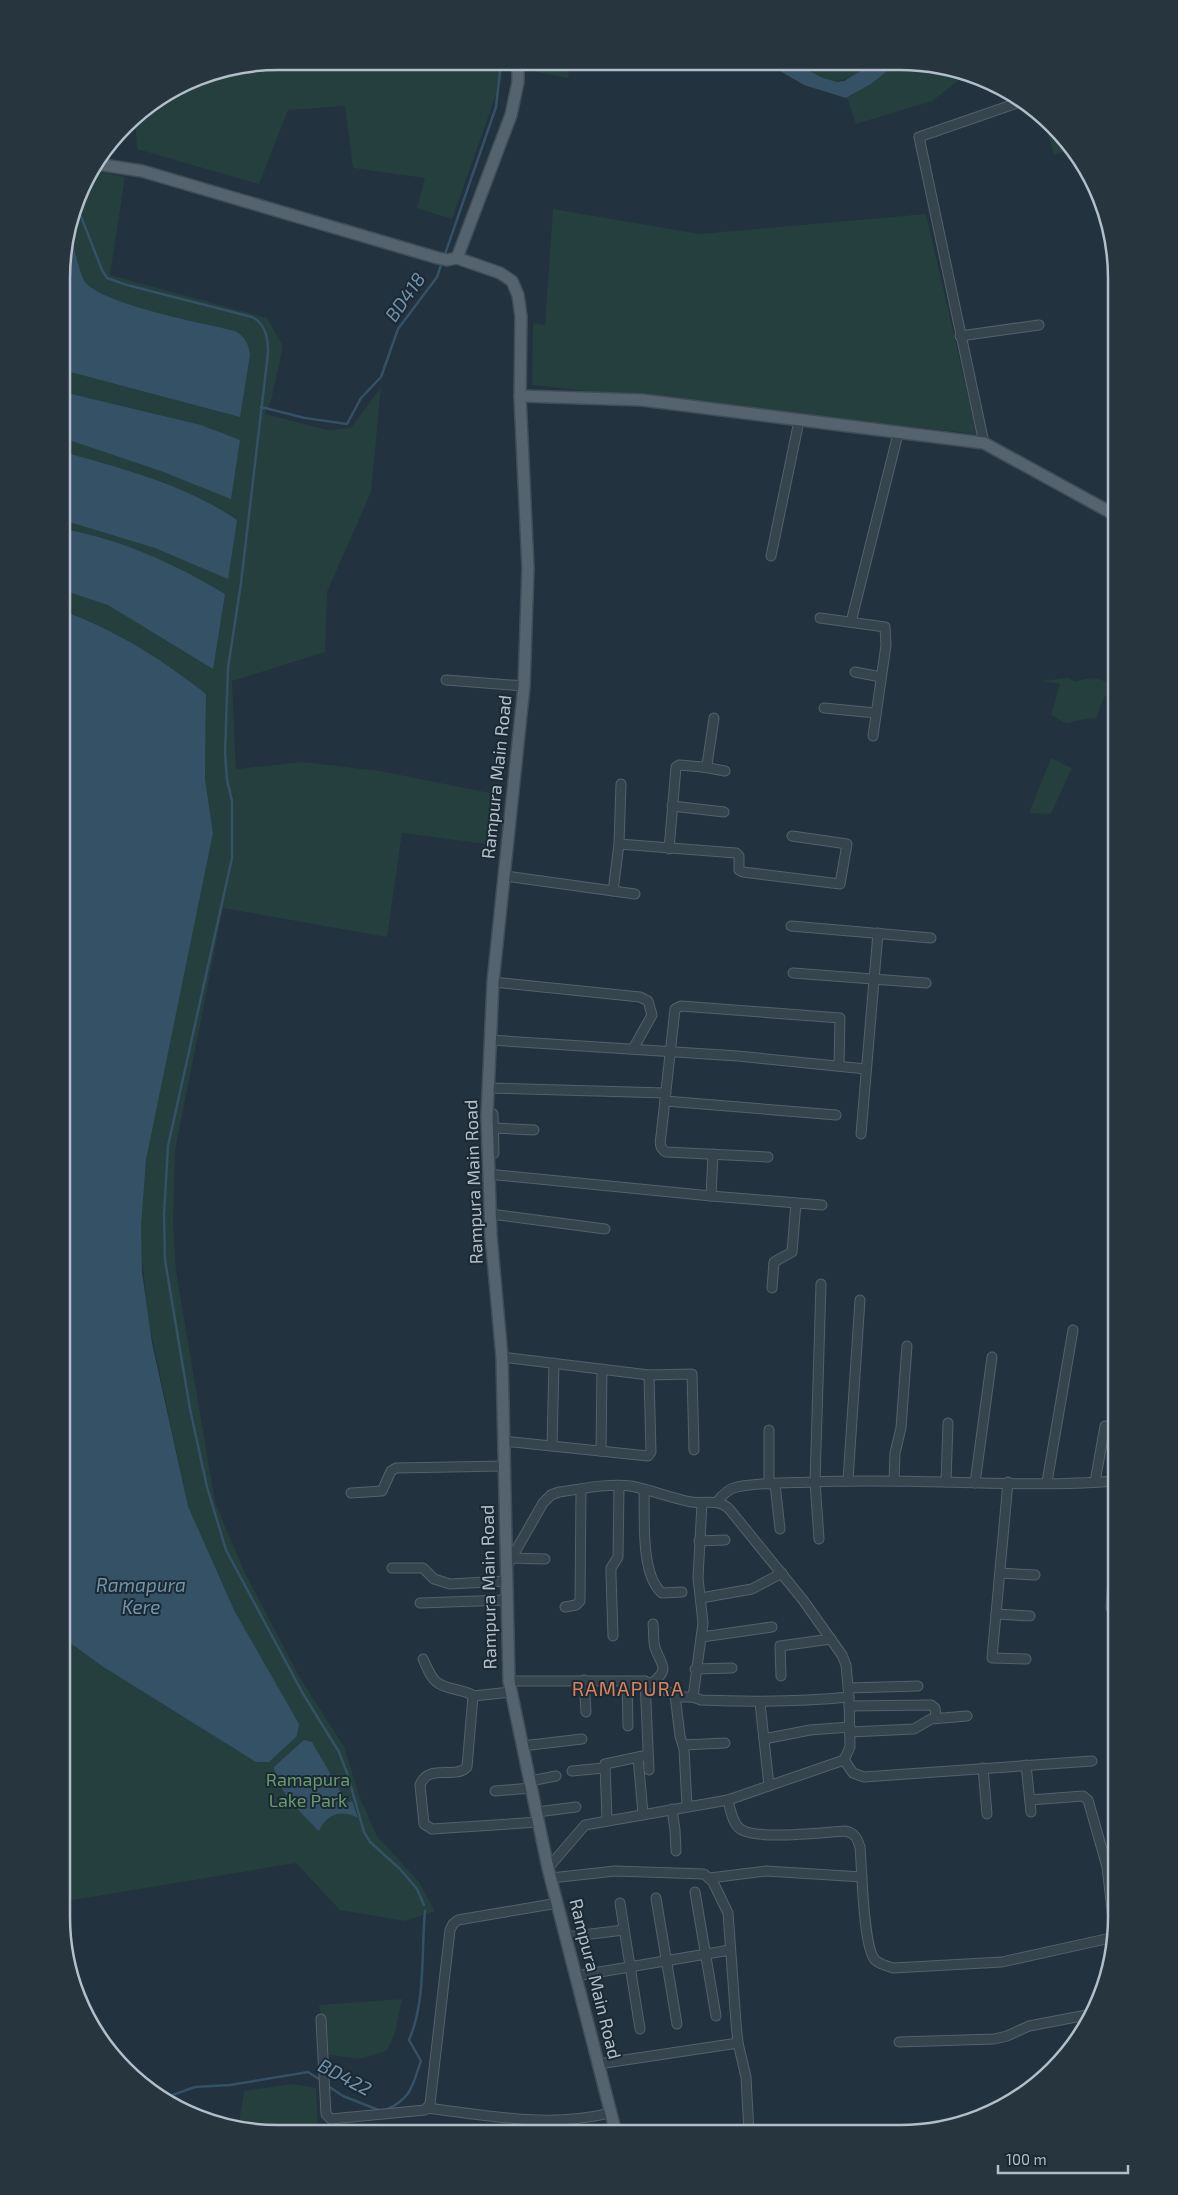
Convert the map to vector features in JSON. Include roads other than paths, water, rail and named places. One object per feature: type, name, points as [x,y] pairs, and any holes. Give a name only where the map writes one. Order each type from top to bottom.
[{"type":"main road","points":[[103,165],[142,171],[447,259],[511,115],[518,82],[518,70]]},
{"type":"main road","name":"Rampura Main Road","points":[[447,259],[500,273],[512,281],[518,295],[521,316],[520,396],[528,568],[524,686],[493,982],[487,1111],[491,1236],[502,1357],[508,1563],[506,1600],[510,1686],[549,1873],[614,2125]]},
{"type":"main road","points":[[520,396],[642,400],[898,434],[984,443],[1108,511]]},
{"type":"street","points":[[984,443],[919,137],[1014,104]]},
{"type":"street","points":[[960,336],[1039,325]]},
{"type":"street","points":[[771,556],[800,421]]},
{"type":"street","points":[[851,622],[898,434]]},
{"type":"street","points":[[820,618],[885,627],[886,645],[873,736]]},
{"type":"street","points":[[855,672],[882,677]]},
{"type":"street","points":[[446,680],[524,686]]},
{"type":"street","points":[[824,708],[876,713]]},
{"type":"street","points":[[703,768],[707,765],[714,718]]},
{"type":"street","points":[[669,849],[676,767],[679,765],[724,771]]},
{"type":"street","points":[[613,891],[619,844],[621,784]]},
{"type":"street","points":[[672,806],[724,812]]},
{"type":"street","points":[[619,844],[736,853],[739,856],[739,870],[743,872],[840,884],[847,844],[792,836]]},
{"type":"street","points":[[505,876],[635,894]]},
{"type":"street","points":[[791,926],[931,938]]},
{"type":"street","points":[[861,1134],[878,933]]},
{"type":"street","points":[[793,973],[926,983]]},
{"type":"street","points":[[493,982],[640,997],[648,1001],[652,1015],[633,1049]]},
{"type":"street","points":[[768,1157],[666,1152],[662,1150],[660,1145],[674,1012],[681,1006],[840,1018],[839,1066]]},
{"type":"street","points":[[490,1040],[633,1049],[839,1066],[866,1070]]},
{"type":"street","points":[[488,1088],[666,1097],[836,1115]]},
{"type":"street","points":[[487,1111],[493,1114],[494,1128],[494,1153],[488,1154]]},
{"type":"street","points":[[494,1128],[534,1130]]},
{"type":"street","points":[[711,1196],[713,1154]]},
{"type":"street","points":[[488,1174],[822,1205]]},
{"type":"street","points":[[772,1288],[774,1262],[792,1252],[796,1203]]},
{"type":"street","points":[[491,1214],[605,1229]]},
{"type":"street","points":[[819,1539],[815,1482],[821,1284]]},
{"type":"street","points":[[848,1480],[860,1300]]},
{"type":"street","points":[[1047,1482],[1073,1330]]},
{"type":"street","points":[[894,1480],[895,1453],[901,1428],[907,1346]]},
{"type":"street","points":[[502,1357],[649,1375],[692,1374],[694,1450]]},
{"type":"street","points":[[975,1482],[992,1357]]},
{"type":"street","points":[[552,1446],[554,1363]]},
{"type":"street","points":[[601,1452],[602,1369]]},
{"type":"street","points":[[504,1441],[648,1456],[650,1454],[649,1375]]},
{"type":"street","points":[[946,1482],[948,1423]]},
{"type":"street","points":[[1095,1482],[1105,1426]]},
{"type":"street","points":[[769,1430],[772,1484],[780,1529]]},
{"type":"street","points":[[351,1493],[382,1490],[391,1471],[396,1468],[504,1466]]},
{"type":"street","points":[[717,1502],[732,1489],[772,1484],[848,1480],[1108,1481]]},
{"type":"street","points":[[1008,1482],[992,1658],[1026,1659]]},
{"type":"street","points":[[508,1563],[543,1503],[551,1495],[558,1492],[619,1486],[644,1490],[691,1502],[717,1502],[730,1510],[782,1573],[831,1639],[846,1665],[850,1747],[844,1760],[728,1800],[607,1820],[582,1826],[549,1873]]},
{"type":"street","points":[[612,1636],[611,1568],[618,1557],[619,1486]]},
{"type":"street","points":[[565,1607],[576,1606],[580,1601],[581,1490]]},
{"type":"street","points":[[644,1490],[645,1544],[653,1580],[657,1589],[662,1593],[682,1592]]},
{"type":"street","points":[[693,1696],[695,1669],[702,1637],[701,1598],[698,1578],[702,1503]]},
{"type":"street","points":[[699,1541],[725,1540]]},
{"type":"street","points":[[508,1563],[545,1559]]},
{"type":"street","points":[[392,1568],[423,1568],[434,1579],[450,1584],[506,1581]]},
{"type":"street","points":[[701,1598],[752,1589],[782,1573]]},
{"type":"street","points":[[1000,1573],[1035,1574]]},
{"type":"street","points":[[420,1603],[506,1600]]},
{"type":"street","points":[[996,1614],[1030,1616]]},
{"type":"street","points":[[648,1682],[662,1676],[664,1669],[654,1646],[654,1624]]},
{"type":"street","points":[[702,1637],[772,1627]]},
{"type":"street","points":[[781,1676],[780,1646],[831,1639]]},
{"type":"street","points":[[423,1659],[432,1679],[437,1684],[468,1692],[473,1696]]},
{"type":"street","points":[[695,1669],[732,1668]]},
{"type":"street","points":[[584,1680],[586,1712]]},
{"type":"street","points":[[473,1696],[510,1686],[584,1680],[648,1682],[675,1695],[693,1696],[701,1700],[760,1703],[803,1702],[918,1686]]},
{"type":"street","points":[[627,1681],[628,1726]]},
{"type":"street","points":[[648,1682],[649,1770]]},
{"type":"street","points":[[675,1695],[680,1736],[684,1745],[687,1806]]},
{"type":"street","points":[[473,1696],[467,1767],[461,1771],[433,1773],[422,1780],[420,1785],[424,1824],[432,1829],[538,1817],[576,1807]]},
{"type":"street","points":[[849,1697],[931,1705],[935,1708],[936,1718]]},
{"type":"street","points":[[760,1703],[769,1786]]},
{"type":"street","points":[[764,1739],[810,1730],[914,1730],[936,1718],[967,1716]]},
{"type":"street","points":[[522,1746],[582,1739]]},
{"type":"street","points":[[684,1745],[725,1743]]},
{"type":"street","points":[[607,1820],[604,1768],[608,1763],[648,1755]]},
{"type":"street","points":[[638,1757],[643,1814]]},
{"type":"street","points":[[844,1760],[852,1773],[864,1777],[1092,1761]]},
{"type":"street","points":[[1026,1765],[1031,1812]]},
{"type":"street","points":[[572,1771],[604,1768]]},
{"type":"street","points":[[983,1768],[987,1814]]},
{"type":"street","points":[[495,1791],[530,1784],[556,1776]]},
{"type":"street","points":[[1030,1800],[1083,1796],[1088,1800],[1107,1867],[1108,1877]]},
{"type":"street","points":[[728,1800],[733,1819],[738,1828],[745,1832],[766,1835],[845,1831],[852,1833],[860,1847],[870,1950],[874,1959],[882,1965],[892,1968],[1002,1962],[1107,1941]]},
{"type":"street","points":[[672,1809],[676,1851]]},
{"type":"street","points":[[549,1873],[615,1871],[704,1874],[710,1878],[728,1913],[738,2042],[746,2077],[749,2125]]},
{"type":"street","points":[[710,1878],[766,1872],[862,1877]]},
{"type":"street","points":[[695,1892],[716,2016]]},
{"type":"street","points":[[656,1898],[677,2024]]},
{"type":"street","points":[[428,2108],[450,1930],[453,1924],[458,1920],[558,1903]]},
{"type":"street","points":[[620,1903],[640,2029]]},
{"type":"street","points":[[566,1937],[624,1930]]},
{"type":"street","points":[[576,1976],[730,1950]]},
{"type":"street","points":[[899,2042],[994,2039],[1007,2036],[1029,2026],[1083,2016]]},
{"type":"street","points":[[321,2019],[326,2114],[331,2119],[425,2110],[428,2108],[525,2121],[583,2118],[610,2113]]},
{"type":"street","points":[[598,2064],[738,2042]]},
{"type":"water","points":[[778,70],[808,70],[823,78],[837,82],[844,81],[862,70],[889,70],[871,84],[846,98],[804,85]]},
{"type":"water","points":[[73,245],[85,282],[96,290],[132,306],[235,331],[241,335],[247,344],[250,355],[240,417],[70,372],[70,264]]},
{"type":"water","points":[[70,394],[201,425],[240,440],[231,499],[161,471],[70,440]]},
{"type":"water","points":[[70,454],[130,471],[175,487],[237,520],[228,579],[155,548],[70,522]]},
{"type":"water","points":[[70,530],[106,539],[147,554],[225,594],[213,669],[108,605],[70,592]]},
{"type":"water","name":"Ramapura Kere","points":[[70,614],[138,646],[206,694],[205,779],[213,833],[146,1160],[141,1226],[142,1272],[152,1343],[188,1506],[235,1612],[299,1724],[297,1736],[269,1762],[256,1762],[102,1666],[70,1643]]},
{"type":"water","points":[[304,1740],[312,1742],[347,1803],[352,1801],[358,1818],[346,1814],[335,1815],[322,1825],[319,1831],[298,1810],[285,1793],[276,1776],[274,1767]]},
{"type":"waterway","name":"BD418","points":[[444,257],[496,107],[500,70]]},
{"type":"waterway","points":[[80,214],[107,278],[127,285],[252,317],[257,320],[267,337],[268,353],[241,583],[228,668],[225,752],[227,780],[232,801],[232,858],[168,1146],[164,1215],[165,1260],[190,1409],[207,1487],[226,1550],[302,1692],[339,1752],[364,1832],[370,1842],[400,1869],[417,1889],[424,1905]]},
{"type":"waterway","name":"BD418","points":[[261,407],[305,418],[347,424],[361,398],[381,377],[398,329],[437,277],[442,262]]},
{"type":"waterway","name":"BD422","points":[[386,2110],[406,2096],[413,2084],[421,2061],[409,2040],[418,2009],[422,1977],[425,1911]]},
{"type":"waterway","name":"BD422","points":[[171,2095],[195,2087],[230,2085],[308,2072],[322,2081]]},
{"type":"waterway","name":"BD422","points":[[328,2086],[343,2096],[381,2111]]},
{"type":"district","name":"RAMAPURA","points":[[628,1689]]},
{"type":"park label","name":"Ramapura Lake Park","points":[[308,1790]]}]
